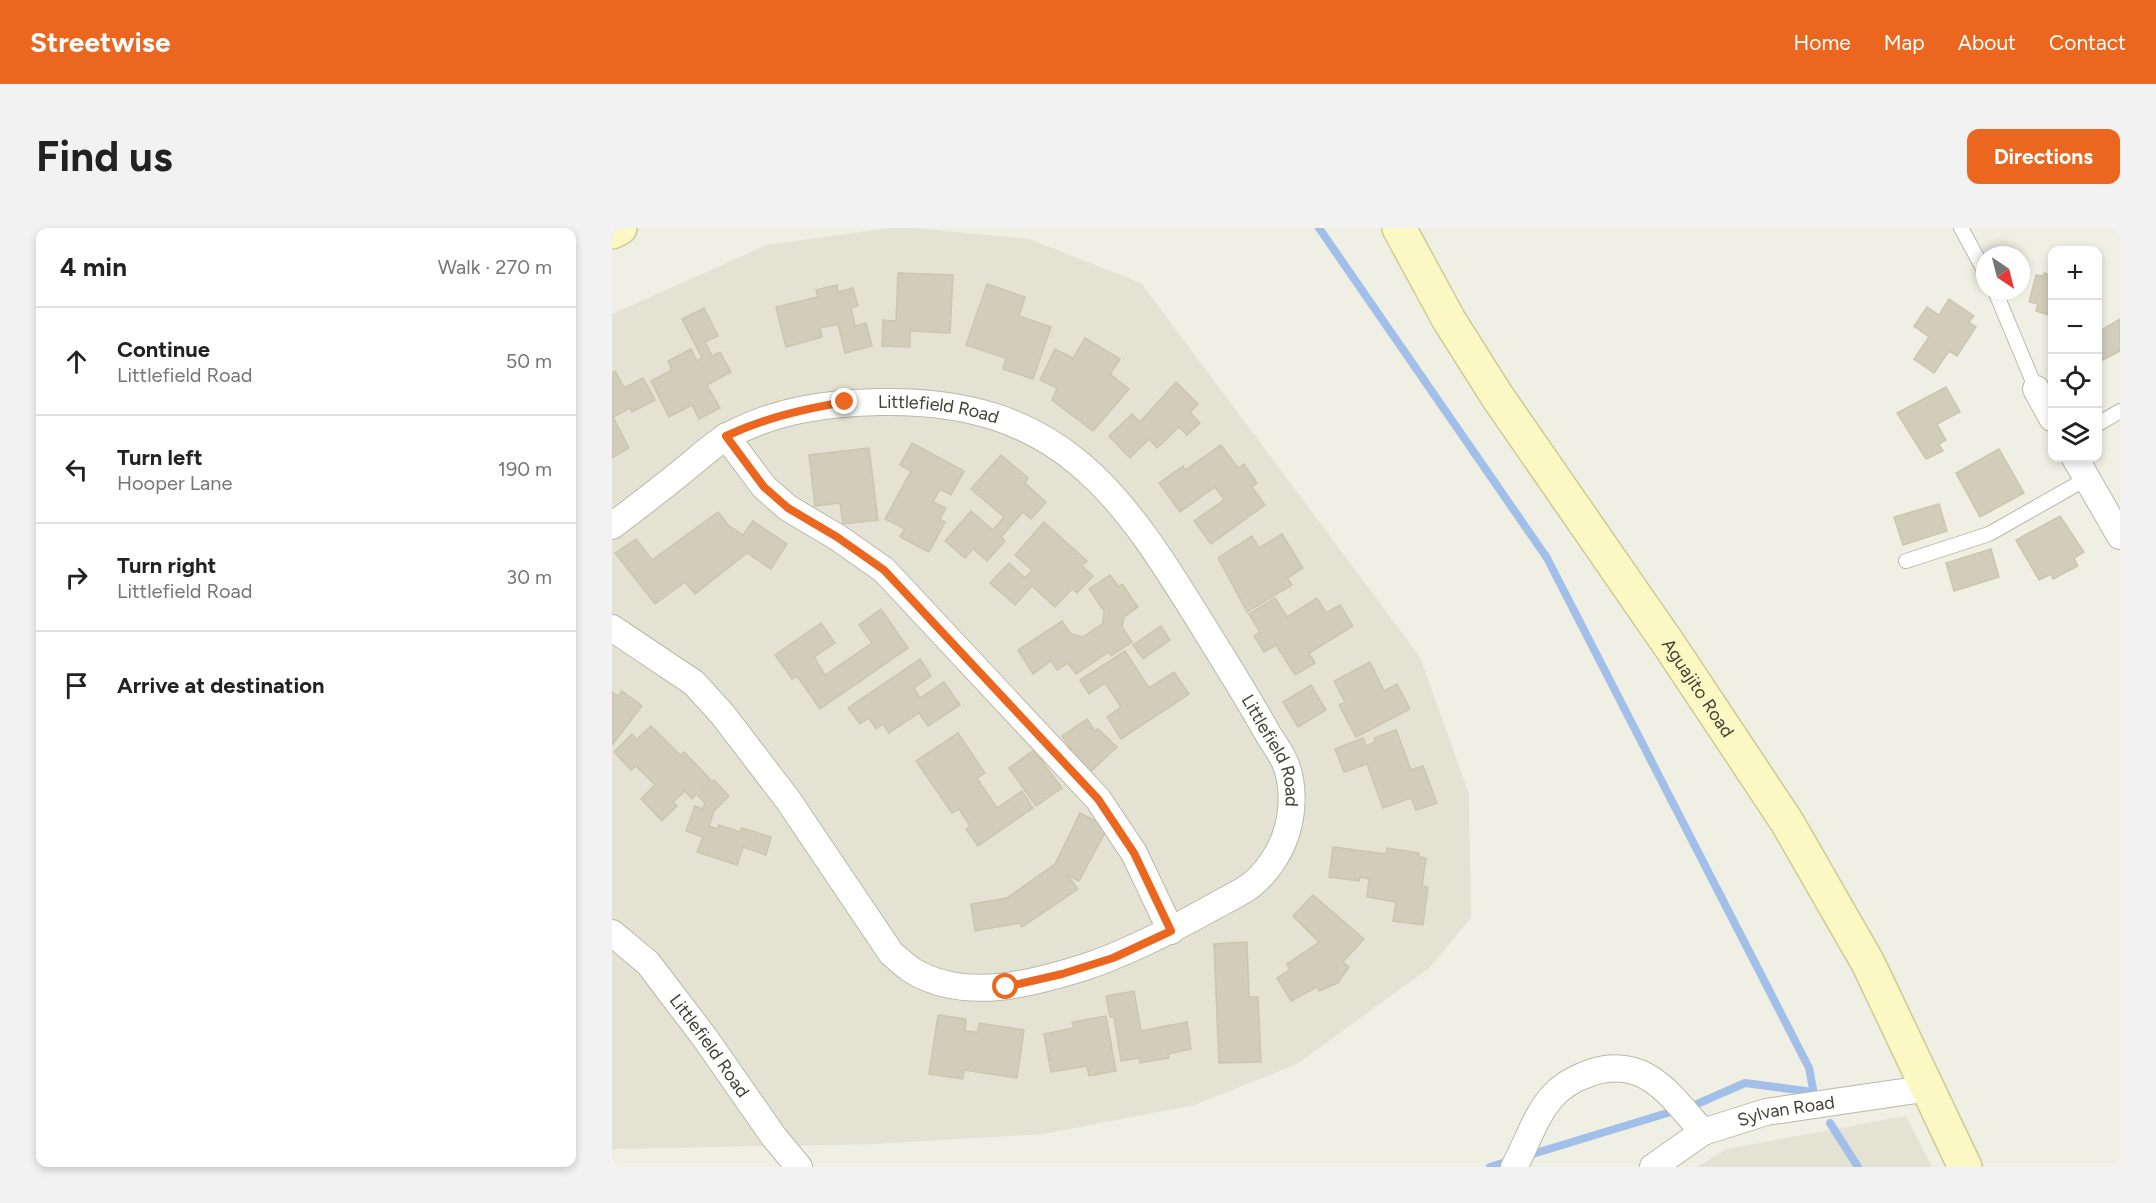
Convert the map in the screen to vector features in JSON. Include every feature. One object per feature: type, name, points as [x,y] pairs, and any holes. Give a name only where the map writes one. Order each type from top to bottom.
[{"type":"street","points":[[612,232],[620,228]]},
{"type":"street","name":"Aguajito Road","points":[[1400,228],[1449,320],[1497,396],[1670,646],[1787,822],[1868,963],[1930,1088],[1965,1167]]},
{"type":"street","points":[[2036,389],[2048,411]]},
{"type":"street","name":"Littlefield Road","points":[[612,526],[726,436],[756,423],[798,410],[845,402],[906,401],[955,405],[1000,417],[1037,433],[1076,459],[1131,515],[1252,707],[1286,764],[1291,789],[1291,815],[1285,837],[1273,860],[1251,886],[1171,931],[1113,958],[1062,974],[1006,987],[972,988],[941,982],[913,970],[891,953],[869,924],[788,801],[723,715],[694,683],[612,628]]},
{"type":"street","points":[[726,436],[764,487],[788,508],[837,537],[884,570],[1091,790],[1134,853],[1171,931]]},
{"type":"street","points":[[2080,468],[2120,536]]},
{"type":"street","name":"Littlefield Road","points":[[612,933],[648,963],[705,1038],[774,1137],[799,1167]]},
{"type":"street","points":[[1514,1167],[1534,1123],[1552,1096],[1576,1078],[1602,1069],[1627,1068],[1649,1076],[1665,1089],[1703,1132]]},
{"type":"street","name":"Sylvan Road","points":[[1653,1167],[1703,1132],[1766,1112],[1930,1088]]},
{"type":"lane","points":[[1960,228],[1976,256]]},
{"type":"lane","points":[[1999,300],[2036,389]]},
{"type":"lane","points":[[2102,421],[2120,411]]},
{"type":"lane","points":[[1906,561],[1989,534],[2080,468]]},
{"type":"shaded area","points":[[889,228],[915,228],[1029,239],[1141,283],[1420,657],[1469,794],[1471,918],[1429,968],[1297,1064],[1194,1105],[1043,1134],[875,1144],[612,1149],[612,314],[767,245]]},
{"type":"shaded area","points":[[1906,1116],[1932,1167],[1697,1167],[1727,1149]]},
{"type":"building","points":[[898,273],[953,275],[950,333],[910,331],[910,347],[882,346],[883,320],[896,321]]},
{"type":"building","points":[[2044,273],[2048,274],[2048,315],[2036,311],[2038,304],[2029,302],[2036,275],[2044,276]]},
{"type":"building","points":[[987,284],[1025,297],[1019,316],[1051,327],[1033,379],[1003,369],[1006,358],[966,345]]},
{"type":"building","points":[[837,285],[838,292],[853,288],[858,306],[851,308],[855,326],[866,323],[872,346],[845,353],[838,324],[820,328],[822,337],[786,347],[776,307],[818,297],[816,290]]},
{"type":"building","points":[[1949,299],[1974,316],[1969,322],[1976,327],[1957,356],[1949,351],[1934,373],[1914,359],[1929,337],[1914,326],[1927,307],[1939,315]]},
{"type":"building","points":[[704,308],[718,336],[705,342],[712,356],[720,352],[731,372],[707,385],[720,408],[699,419],[692,405],[669,417],[651,381],[672,370],[668,361],[691,349],[697,361],[702,358],[682,319]]},
{"type":"building","points":[[2120,319],[2120,351],[2103,360],[2102,358],[2102,330]]},
{"type":"building","points":[[1085,338],[1120,359],[1110,374],[1129,389],[1093,431],[1052,400],[1057,388],[1040,380],[1055,349],[1073,358]]},
{"type":"building","points":[[615,371],[624,388],[643,378],[655,400],[632,412],[630,408],[613,417],[629,448],[612,458],[612,373]]},
{"type":"building","points":[[1176,382],[1198,404],[1190,412],[1200,423],[1187,435],[1179,427],[1157,448],[1149,439],[1130,458],[1109,436],[1132,414],[1140,422]]},
{"type":"building","points":[[1946,387],[1960,412],[1937,424],[1946,440],[1939,444],[1943,451],[1926,459],[1897,413]]},
{"type":"building","points":[[912,443],[964,471],[951,495],[940,489],[933,502],[946,508],[940,519],[945,522],[929,552],[900,537],[905,529],[885,519],[911,471],[900,465]]},
{"type":"building","points":[[1221,445],[1238,468],[1244,464],[1257,483],[1252,487],[1265,505],[1211,544],[1194,521],[1224,500],[1215,487],[1180,512],[1159,483],[1183,466],[1185,470]]},
{"type":"building","points":[[869,448],[878,520],[843,524],[840,503],[815,506],[809,455]]},
{"type":"building","points":[[1999,449],[2024,493],[1980,517],[1956,473]]},
{"type":"building","points":[[1001,455],[1028,478],[1025,483],[1046,502],[1031,519],[1023,512],[1001,537],[1005,541],[987,561],[973,549],[965,558],[945,541],[971,511],[993,530],[1004,517],[971,489]]},
{"type":"building","points":[[1939,504],[1947,531],[1903,545],[1894,517]]},
{"type":"building","points":[[718,512],[728,525],[743,535],[753,521],[787,544],[771,569],[747,553],[695,594],[685,582],[655,604],[615,553],[636,539],[652,560]]},
{"type":"building","points":[[2060,516],[2084,552],[2074,558],[2078,566],[2053,579],[2051,574],[2039,580],[2016,540]]},
{"type":"building","points":[[1044,522],[1087,561],[1082,566],[1093,576],[1077,593],[1072,589],[1055,607],[1032,586],[1015,605],[990,583],[1009,563],[1025,578],[1032,570],[1015,555]]},
{"type":"building","points":[[1282,534],[1303,568],[1287,578],[1292,585],[1247,612],[1218,558],[1252,536],[1259,548]]},
{"type":"building","points":[[1991,549],[1999,577],[1954,591],[1946,563]]},
{"type":"building","points":[[1110,575],[1119,587],[1122,584],[1138,607],[1124,617],[1122,627],[1132,642],[1111,656],[1109,652],[1076,674],[1068,663],[1057,670],[1051,661],[1033,674],[1018,650],[1062,621],[1071,634],[1083,637],[1103,623],[1104,611],[1089,589]]},
{"type":"building","points":[[1275,598],[1287,617],[1317,598],[1326,613],[1340,605],[1353,626],[1309,653],[1315,663],[1295,675],[1276,645],[1264,652],[1254,636],[1260,632],[1249,614]]},
{"type":"building","points":[[881,609],[908,648],[820,709],[797,676],[792,679],[775,655],[821,623],[835,643],[814,657],[825,675],[872,643],[859,625]]},
{"type":"building","points":[[1161,626],[1170,640],[1143,659],[1133,645]]},
{"type":"building","points":[[1125,651],[1149,688],[1174,672],[1189,694],[1121,739],[1107,717],[1121,707],[1105,683],[1089,694],[1080,680]]},
{"type":"building","points":[[920,659],[931,676],[914,688],[920,698],[944,682],[960,705],[928,726],[919,713],[889,733],[883,724],[876,729],[869,718],[860,724],[848,708]]},
{"type":"building","points":[[1370,662],[1384,691],[1397,684],[1410,709],[1356,737],[1339,705],[1345,702],[1334,681]]},
{"type":"building","points":[[1311,685],[1326,710],[1298,727],[1283,702]]},
{"type":"building","points":[[622,691],[642,706],[612,745],[612,692],[618,696]]},
{"type":"building","points":[[1087,719],[1095,731],[1098,729],[1117,747],[1088,774],[1071,756],[1073,752],[1062,736]]},
{"type":"building","points":[[651,726],[680,755],[684,752],[711,780],[692,799],[685,791],[673,802],[677,806],[662,821],[641,799],[655,785],[636,766],[631,770],[614,752],[632,734],[637,739]]},
{"type":"building","points":[[1396,730],[1411,770],[1423,766],[1437,803],[1416,810],[1411,798],[1383,808],[1367,764],[1344,772],[1335,749],[1363,738],[1366,746],[1375,742],[1374,738]]},
{"type":"building","points":[[958,733],[985,773],[977,778],[997,808],[1022,791],[1033,808],[978,846],[966,829],[970,826],[959,809],[952,813],[916,761]]},
{"type":"building","points":[[1034,750],[1062,788],[1036,806],[1009,768]]},
{"type":"building","points":[[714,780],[729,796],[714,811],[709,826],[717,829],[719,825],[740,832],[742,828],[771,837],[766,855],[743,847],[737,865],[697,852],[703,837],[686,831],[695,806],[703,809],[705,803],[698,796]]},
{"type":"building","points":[[1080,813],[1108,827],[1079,881],[1067,875],[1078,889],[1022,927],[1020,923],[975,931],[971,904],[1007,898],[1055,864]]},
{"type":"building","points":[[1333,847],[1386,854],[1387,848],[1419,853],[1419,857],[1426,858],[1422,886],[1428,887],[1423,925],[1393,921],[1396,902],[1367,897],[1369,879],[1360,877],[1359,881],[1329,877]]},
{"type":"building","points":[[1313,895],[1364,939],[1343,962],[1349,967],[1338,983],[1319,991],[1317,987],[1291,1001],[1277,978],[1290,970],[1287,964],[1319,942],[1293,916]]},
{"type":"building","points":[[1247,942],[1249,997],[1258,997],[1261,1062],[1219,1063],[1214,944]]},
{"type":"building","points":[[1134,991],[1141,1031],[1187,1022],[1191,1049],[1168,1054],[1169,1058],[1140,1063],[1139,1058],[1121,1061],[1114,1017],[1110,1017],[1106,996]]},
{"type":"building","points":[[938,1015],[966,1019],[965,1031],[978,1032],[979,1023],[1024,1030],[1017,1078],[964,1070],[963,1079],[929,1074]]},
{"type":"building","points":[[1106,1016],[1116,1071],[1089,1076],[1087,1066],[1051,1072],[1044,1034],[1074,1028],[1072,1022]]},
{"type":"waterway","points":[[1319,228],[1547,558],[1809,1068],[1814,1094]]},
{"type":"waterway","points":[[1526,1156],[1697,1104],[1745,1083],[1813,1092]]},
{"type":"waterway","points":[[1830,1123],[1858,1167]]},
{"type":"waterway","points":[[1490,1167],[1512,1160]]},
{"type":"route","points":[[845,402],[798,410],[756,423],[726,436],[764,487],[788,508],[837,537],[884,570],[1098,799],[1134,853],[1171,931],[1113,958],[1062,974],[1006,987]]}]
